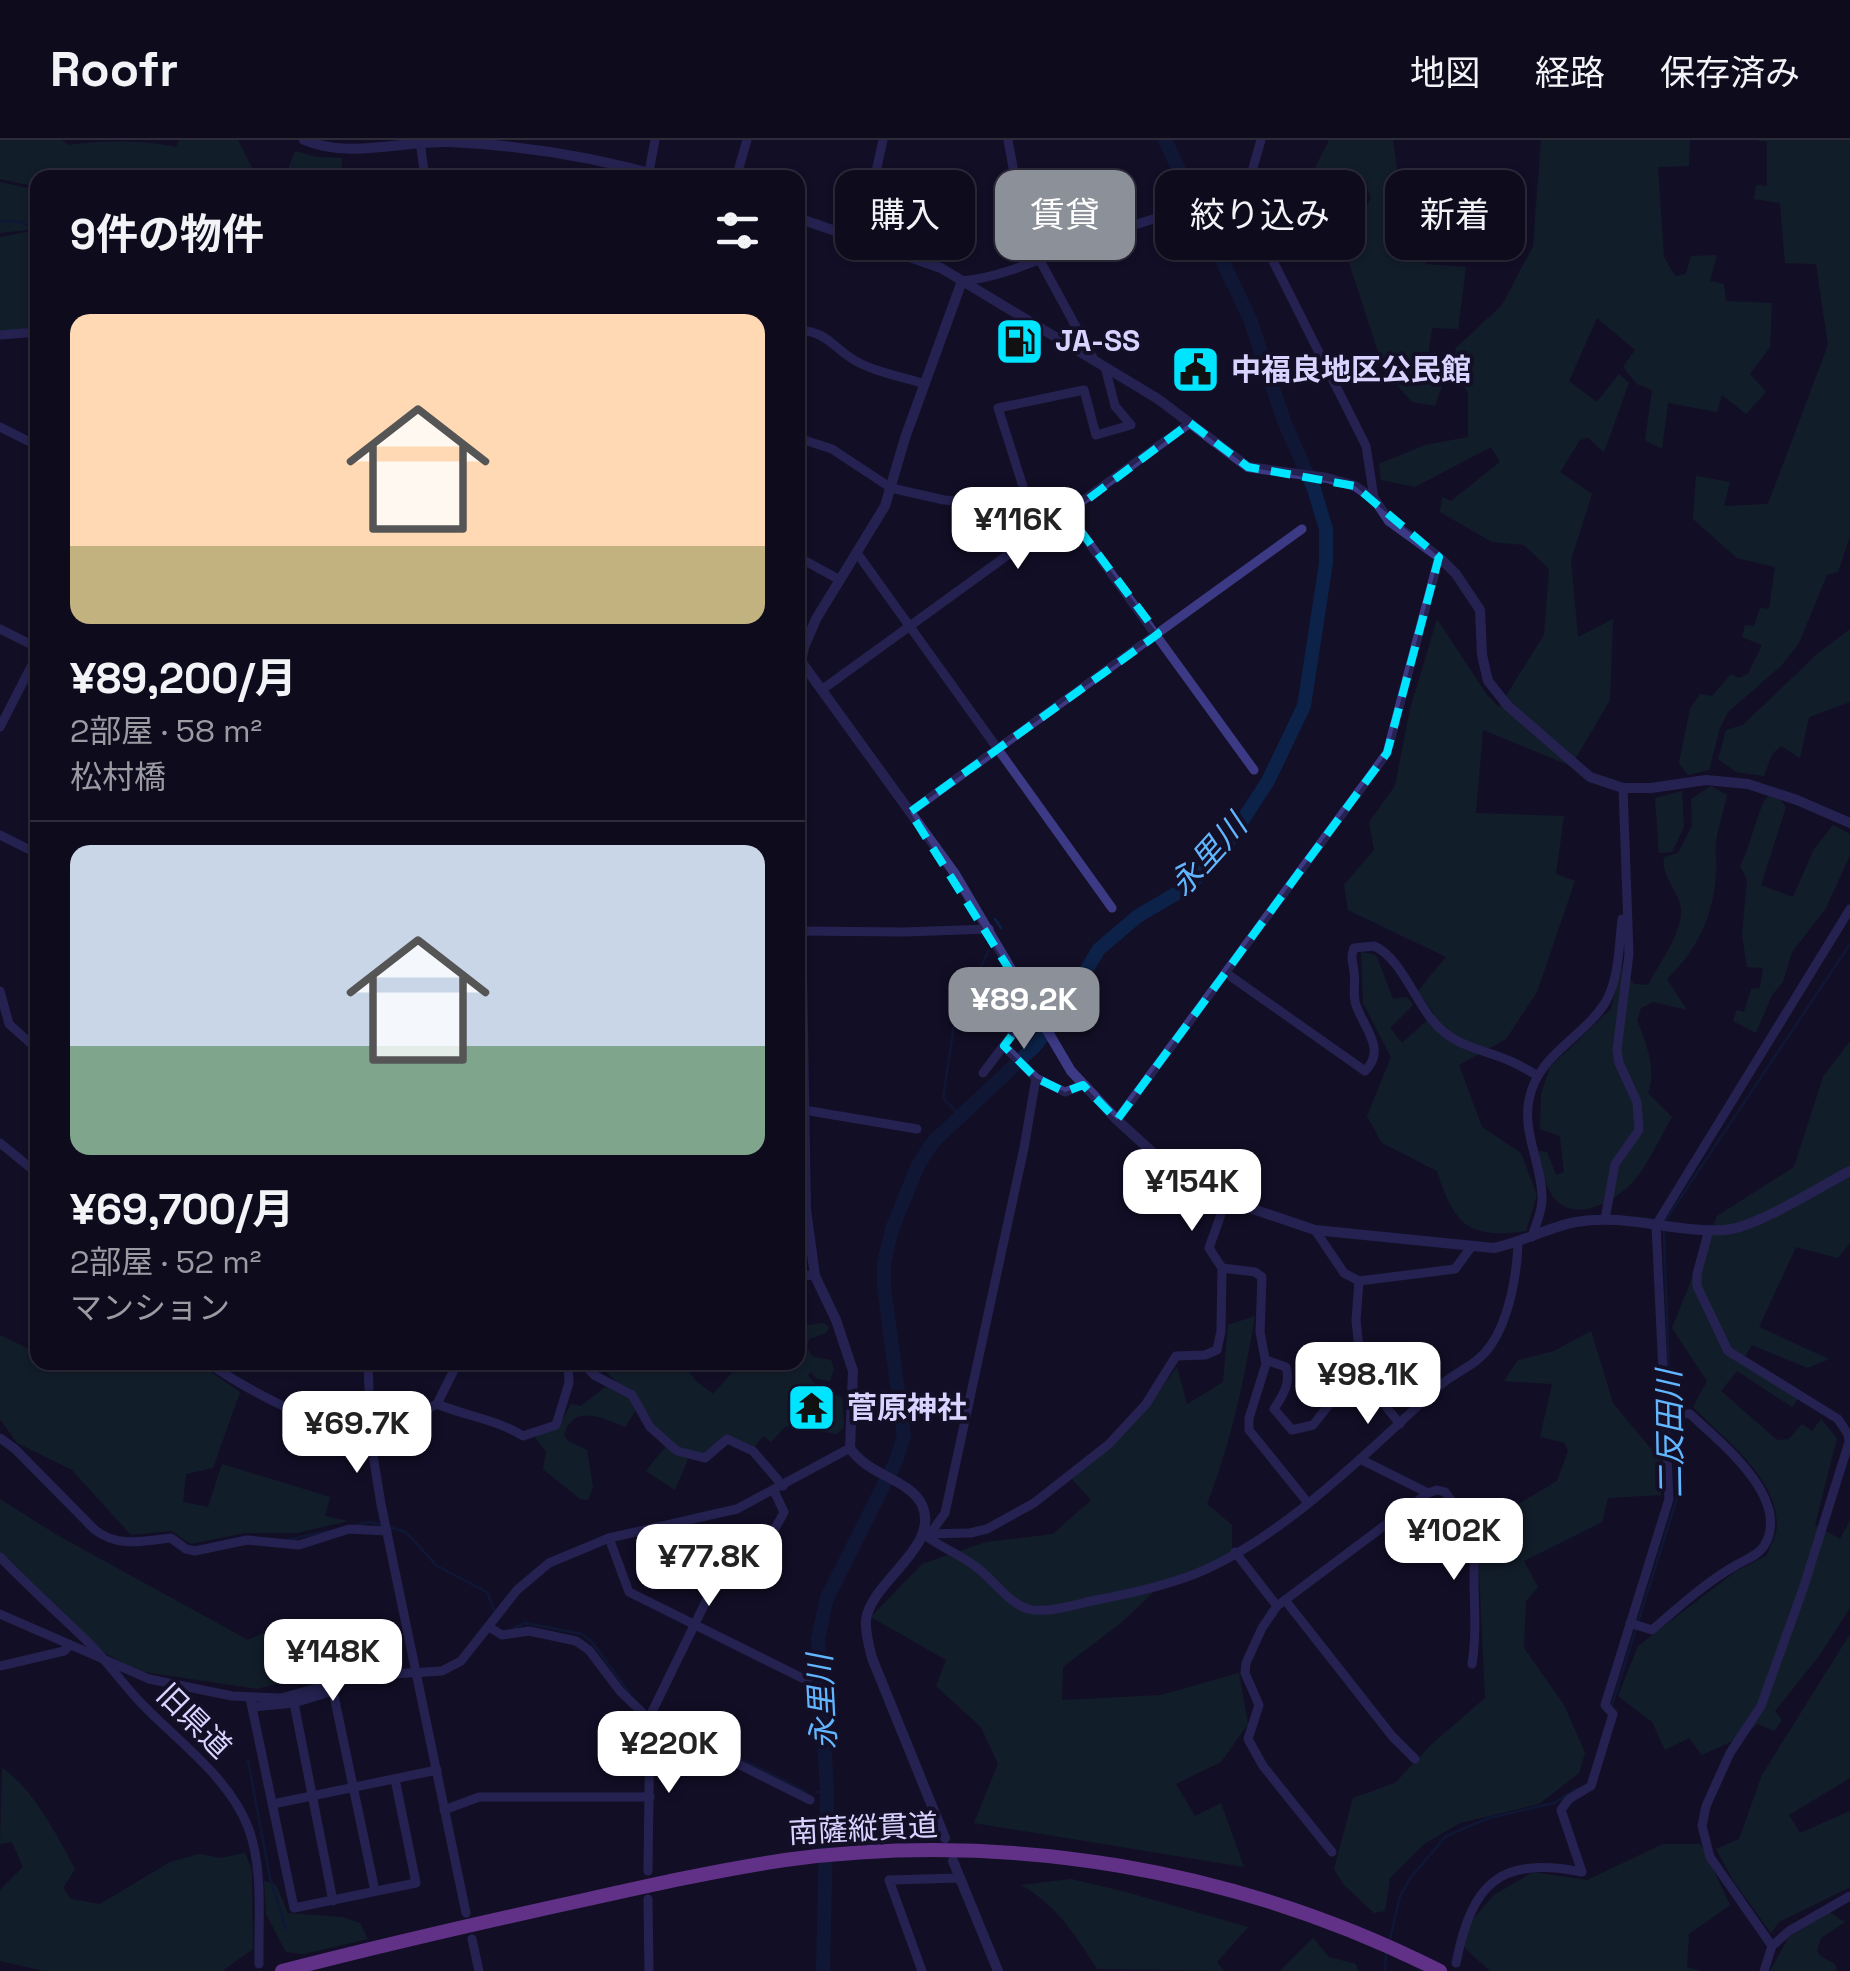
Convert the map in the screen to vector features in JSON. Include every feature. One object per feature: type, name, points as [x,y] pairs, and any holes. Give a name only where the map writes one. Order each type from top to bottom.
[{"type":"main road","name":"南薩縦貫道","points":[[282,1971],[422,1934],[661,1882],[786,1860],[856,1854],[992,1852],[1132,1867],[1276,1902],[1377,1941],[1440,1971]]},
{"type":"street","points":[[304,140],[335,148],[466,143],[615,170]]},
{"type":"street","points":[[649,170],[655,140]]},
{"type":"street","points":[[738,170],[747,140]]},
{"type":"street","points":[[876,170],[883,140]]},
{"type":"street","points":[[1008,140],[1013,170]]},
{"type":"street","points":[[1253,170],[1262,140]]},
{"type":"street","points":[[420,142],[424,170]]},
{"type":"street","points":[[805,220],[835,230]]},
{"type":"street","points":[[922,260],[1106,367],[1190,423],[1248,468],[1324,478],[1355,486],[1375,500]]},
{"type":"street","points":[[962,281],[1033,260]]},
{"type":"street","points":[[1037,260],[1094,360]]},
{"type":"street","points":[[1273,260],[1366,446],[1371,463],[1370,489],[1375,500],[1388,521],[1439,557],[1476,601],[1484,673],[1508,706],[1590,777],[1623,788],[1706,780],[1748,784],[1783,794],[1850,823]]},
{"type":"street","points":[[805,645],[816,619],[885,506],[962,281]]},
{"type":"street","points":[[805,330],[833,340],[854,360],[925,384]]},
{"type":"street","points":[[0,335],[30,333]]},
{"type":"street","points":[[1042,530],[1026,499],[998,408],[1084,390],[1096,435],[1126,428],[1131,425],[1115,406],[1106,367]]},
{"type":"street","points":[[822,688],[1190,423]]},
{"type":"street","points":[[0,427],[30,442]]},
{"type":"street","points":[[805,440],[832,449],[891,488],[944,500],[1003,505],[1026,499]]},
{"type":"street","points":[[1068,514],[1254,770]]},
{"type":"street","points":[[910,812],[1302,529]]},
{"type":"street","points":[[857,553],[1112,908]]},
{"type":"street","points":[[1117,1120],[1388,753],[1439,557]]},
{"type":"street","points":[[805,565],[840,580]]},
{"type":"street","points":[[0,629],[30,646]]},
{"type":"street","points":[[0,727],[30,667]]},
{"type":"street","points":[[805,667],[955,874],[1050,1038],[1083,1085],[1182,1179],[1226,1200],[1315,1230],[1494,1248],[1577,1221],[1734,1229],[1850,1170]]},
{"type":"street","points":[[1605,1220],[1615,1164],[1639,1130],[1638,1102],[1619,1063],[1617,1050],[1629,954],[1623,788]]},
{"type":"street","points":[[0,835],[30,850]]},
{"type":"street","points":[[1456,1963],[1462,1928],[1494,1879],[1532,1866],[1582,1872],[1561,1810],[1568,1800],[1591,1786],[1610,1710],[1605,1705],[1634,1625],[1669,1498],[1662,1225],[1850,909]]},
{"type":"street","points":[[1532,1238],[1542,1201],[1528,1101],[1538,1076],[1561,1046],[1597,1014],[1608,998],[1626,913]]},
{"type":"street","points":[[805,931],[989,928]]},
{"type":"street","points":[[1226,973],[1365,1072],[1376,1051],[1353,1000],[1355,975],[1351,956],[1354,948],[1374,946],[1390,958],[1431,1020],[1444,1032],[1538,1076]]},
{"type":"street","points":[[0,991],[10,1024],[30,1043]]},
{"type":"street","points":[[983,1074],[1035,1010]]},
{"type":"street","points":[[0,1036],[10,1024]]},
{"type":"street","points":[[1005,1048],[1036,1078],[1065,1092],[1083,1085]]},
{"type":"street","points":[[944,1838],[872,1658],[866,1632],[870,1607],[945,1512],[1036,1078]]},
{"type":"street","points":[[805,1118],[917,1129]]},
{"type":"street","points":[[0,1143],[30,1167]]},
{"type":"street","points":[[926,1534],[970,1533],[1015,1516],[1109,1444],[1146,1404],[1176,1356],[1206,1355],[1216,1350],[1221,1331],[1222,1268],[1209,1248],[1226,1200]]},
{"type":"street","points":[[805,1202],[815,1276],[836,1320],[853,1371],[850,1448],[857,1459],[914,1494],[923,1508],[926,1534],[945,1551],[974,1565],[1031,1610],[1112,1597],[1184,1578],[1235,1552],[1308,1503],[1400,1424],[1442,1382],[1473,1366],[1489,1349],[1497,1336],[1510,1292],[1518,1243]]},
{"type":"street","points":[[1315,1230],[1344,1273],[1359,1281],[1455,1269],[1472,1246]]},
{"type":"street","points":[[1710,1230],[1697,1286],[1728,1351],[1838,1419],[1850,1442],[1761,1706],[1730,1752],[1704,1814],[1704,1842],[1710,1856],[1772,1946]]},
{"type":"street","points":[[1222,1268],[1256,1272],[1262,1277],[1260,1332],[1266,1360],[1249,1430],[1308,1503]]},
{"type":"street","points":[[805,1275],[815,1276]]},
{"type":"street","points":[[1359,1281],[1357,1338],[1362,1377],[1400,1424]]},
{"type":"street","points":[[1266,1360],[1286,1366],[1286,1389],[1274,1409],[1292,1430],[1314,1426],[1351,1378],[1362,1377]]},
{"type":"street","points":[[218,1370],[280,1405],[371,1443]]},
{"type":"street","points":[[369,1370],[371,1443],[386,1527],[466,1912]]},
{"type":"street","points":[[372,1411],[410,1417],[437,1404],[454,1370]]},
{"type":"street","points":[[437,1404],[476,1419],[504,1423],[524,1436],[556,1425],[569,1383],[568,1370]]},
{"type":"street","points":[[589,1370],[632,1395],[650,1427],[678,1451],[704,1458],[727,1439],[753,1450],[779,1488],[784,1512],[760,1553],[726,1560],[651,1716],[648,1871]]},
{"type":"street","points":[[1634,1625],[1652,1630],[1710,1580],[1762,1549],[1770,1530],[1769,1510],[1752,1477],[1690,1414],[1668,1412]]},
{"type":"street","points":[[0,1438],[16,1449],[95,1530],[124,1544],[171,1538],[186,1550],[196,1551],[247,1540],[299,1545],[348,1529],[386,1527]]},
{"type":"street","points":[[251,1702],[281,1698],[360,1676],[442,1671],[455,1665],[532,1574],[562,1557],[608,1538],[737,1509],[850,1448]]},
{"type":"street","points":[[1360,1458],[1428,1493],[1445,1492],[1476,1534],[1472,1566],[1477,1634],[1472,1664]]},
{"type":"street","points":[[1332,1852],[1263,1766],[1248,1739],[1258,1705],[1245,1672],[1246,1663],[1262,1628],[1281,1604],[1428,1493]]},
{"type":"street","points":[[608,1538],[628,1592],[808,1681]]},
{"type":"street","points":[[1235,1552],[1415,1759]]},
{"type":"street","name":"旧県道","points":[[0,1557],[238,1805],[249,1830],[257,1866],[259,1964]]},
{"type":"street","points":[[0,1614],[150,1679],[251,1702],[294,1703],[333,1691],[374,1891]]},
{"type":"street","points":[[489,1627],[502,1636],[529,1631],[576,1641],[589,1650],[620,1691],[651,1716],[810,1800]]},
{"type":"street","points":[[0,1666],[64,1651],[70,1645]]},
{"type":"street","points":[[251,1702],[294,1908],[416,1882],[395,1779]]},
{"type":"street","points":[[294,1703],[333,1900]]},
{"type":"street","points":[[273,1804],[437,1770]]},
{"type":"street","points":[[444,1810],[479,1797],[650,1797]]},
{"type":"street","points":[[952,1860],[998,1971]]},
{"type":"street","points":[[922,1971],[889,1880],[960,1878]]},
{"type":"street","points":[[1764,1971],[1772,1946],[1789,1931],[1850,1896]]},
{"type":"street","points":[[648,1899],[649,1971]]},
{"type":"street","points":[[472,1939],[479,1971]]},
{"type":"highlighted area","points":[[1190,423],[1248,467],[1355,486],[1439,557],[1387,753],[1117,1120],[1083,1085],[1065,1092],[1036,1078],[1004,1046],[1033,1007],[910,812],[1158,634],[1068,514]]},
{"type":"green space","points":[[0,140],[62,140],[68,145],[136,142],[176,147],[179,140],[238,140],[253,170],[30,170],[30,185],[0,179]]},
{"type":"green space","points":[[1329,140],[1393,140],[1397,170],[1385,170],[1385,260],[1424,260],[1426,264],[1466,267],[1458,329],[1432,328],[1427,366],[1446,374],[1435,406],[1412,402],[1384,370],[1348,260],[1365,260],[1365,208],[1371,198],[1365,170],[1314,170]]},
{"type":"green space","points":[[1541,140],[1690,140],[1689,166],[1658,167],[1664,257],[1675,276],[1686,274],[1691,256],[1717,255],[1710,281],[1724,284],[1726,301],[1772,303],[1770,347],[1750,374],[1766,392],[1746,414],[1722,395],[1717,412],[1668,403],[1662,449],[1645,440],[1652,390],[1637,384],[1623,367],[1635,350],[1597,318],[1569,381],[1597,402],[1619,374],[1629,383],[1604,452],[1588,438],[1580,440],[1560,472],[1592,494],[1571,560],[1578,637],[1613,619],[1610,700],[1571,766],[1483,730],[1476,813],[1564,816],[1556,874],[1575,881],[1537,992],[1506,1039],[1459,1065],[1482,1127],[1521,1153],[1537,1195],[1526,1231],[1490,1233],[1466,1225],[1450,1205],[1437,1171],[1382,1143],[1367,1116],[1391,1057],[1363,1003],[1361,952],[1376,955],[1393,999],[1407,997],[1413,1005],[1390,1028],[1402,1043],[1434,1014],[1418,991],[1446,957],[1348,910],[1344,885],[1374,850],[1369,822],[1395,786],[1410,709],[1437,619],[1499,707],[1544,635],[1549,569],[1524,545],[1492,542],[1440,512],[1442,497],[1451,501],[1500,462],[1491,447],[1415,487],[1381,480],[1379,464],[1425,445],[1468,437],[1468,392],[1452,371],[1456,348],[1502,305],[1533,246]]},
{"type":"green space","points":[[1755,140],[1850,140],[1850,536],[1838,572],[1827,575],[1799,643],[1781,666],[1728,712],[1709,770],[1688,775],[1679,763],[1690,709],[1700,694],[1712,696],[1731,674],[1739,678],[1748,674],[1762,645],[1742,637],[1745,625],[1754,626],[1760,608],[1769,609],[1775,567],[1737,558],[1693,519],[1696,476],[1730,482],[1724,506],[1768,504],[1828,345],[1816,264],[1785,263],[1780,203],[1754,199],[1756,185],[1767,186],[1767,142]]},
{"type":"green space","points":[[295,151],[342,158],[341,170],[288,170]]},
{"type":"green space","points":[[0,182],[30,188],[30,230],[0,233]]},
{"type":"green space","points":[[30,232],[30,329],[0,331],[0,237]]},
{"type":"green space","points":[[1850,629],[1850,702],[1809,717],[1800,758],[1781,746],[1772,754],[1764,776],[1736,772],[1718,759],[1726,730],[1743,725],[1816,655]]},
{"type":"green space","points":[[1711,786],[1727,795],[1716,842],[1711,904],[1695,944],[1667,979],[1687,1010],[1653,1002],[1641,1008],[1637,1020],[1651,1065],[1648,1093],[1672,1117],[1632,1183],[1596,1207],[1570,1208],[1558,1202],[1549,1190],[1538,1151],[1547,1152],[1556,1175],[1564,1172],[1560,1136],[1540,1129],[1541,1094],[1550,1067],[1611,1009],[1621,968],[1634,984],[1648,985],[1664,958],[1678,929],[1681,910],[1665,871],[1664,857],[1678,853],[1692,826],[1691,799]]},
{"type":"green space","points":[[1682,791],[1684,827],[1672,852],[1659,853],[1655,798]]},
{"type":"green space","points":[[1768,796],[1781,800],[1786,807],[1761,885],[1793,897],[1814,849],[1833,825],[1850,834],[1850,855],[1826,908],[1792,952],[1783,982],[1772,995],[1756,1033],[1733,1021],[1737,1010],[1744,1012],[1751,989],[1760,988],[1763,968],[1747,967],[1742,935],[1747,879],[1740,866]]},
{"type":"green space","points":[[1850,1041],[1850,1243],[1838,1258],[1796,1247],[1759,1327],[1829,1359],[1808,1368],[1752,1345],[1741,1364],[1799,1398],[1792,1407],[1737,1371],[1721,1391],[1777,1440],[1789,1439],[1802,1424],[1812,1431],[1821,1419],[1837,1438],[1815,1525],[1840,1539],[1850,1520],[1850,1608],[1819,1656],[1775,1711],[1782,1720],[1774,1731],[1758,1724],[1743,1736],[1702,1755],[1689,1738],[1665,1750],[1652,1722],[1618,1696],[1638,1646],[1735,1572],[1767,1555],[1777,1525],[1769,1491],[1759,1475],[1693,1407],[1707,1381],[1672,1328],[1717,1216],[1794,1167],[1823,1077]]},
{"type":"green space","points":[[1255,1316],[1236,1412],[1207,1504],[1232,1525],[1232,1554],[1163,1583],[1122,1622],[1063,1667],[1062,1700],[1161,1695],[1239,1673],[1248,1724],[1221,1762],[1176,1784],[1195,1816],[1221,1803],[1244,1867],[974,1823],[998,1764],[981,1727],[936,1686],[946,1660],[871,1617],[922,1564],[986,1542],[1053,1534],[1091,1500],[1072,1479],[1159,1391],[1177,1367],[1187,1404],[1223,1382],[1228,1325]]},
{"type":"green space","points":[[824,1323],[829,1327],[826,1333],[809,1339],[807,1348],[813,1357],[831,1360],[834,1369],[830,1381],[817,1379],[811,1372],[808,1375],[820,1390],[842,1397],[844,1427],[837,1434],[786,1426],[771,1442],[763,1436],[755,1447],[723,1436],[704,1455],[691,1452],[675,1490],[646,1471],[665,1447],[650,1417],[636,1410],[625,1427],[598,1417],[581,1416],[568,1425],[564,1435],[587,1450],[593,1487],[588,1500],[580,1499],[543,1469],[546,1452],[535,1437],[562,1421],[571,1404],[581,1406],[605,1387],[617,1390],[620,1385],[604,1370],[688,1370],[713,1394],[735,1370],[805,1370],[805,1325]]},
{"type":"green space","points":[[1591,1331],[1613,1403],[1661,1461],[1661,1495],[1608,1498],[1602,1522],[1524,1561],[1538,1587],[1526,1601],[1524,1648],[1564,1705],[1585,1753],[1579,1773],[1539,1804],[1460,1823],[1424,1844],[1390,1878],[1385,1911],[1374,1913],[1344,1885],[1334,1869],[1353,1798],[1395,1783],[1485,1698],[1477,1529],[1557,1481],[1568,1451],[1565,1443],[1540,1437],[1552,1384],[1504,1381],[1518,1360],[1554,1351]]},
{"type":"green space","points":[[0,1335],[30,1350],[30,1370],[208,1370],[240,1392],[213,1468],[186,1474],[183,1502],[208,1507],[222,1464],[330,1497],[325,1516],[348,1521],[297,1533],[245,1533],[191,1544],[171,1531],[131,1535],[72,1470],[17,1443],[0,1419]]},
{"type":"green space","points":[[0,1499],[57,1535],[248,1640],[295,1619],[350,1664],[257,1689],[138,1671],[103,1652],[0,1553]]},
{"type":"green space","points":[[1850,1634],[1850,1778],[1789,1815],[1800,1833],[1850,1811],[1850,1887],[1779,1922],[1771,1933],[1734,1882],[1716,1849],[1739,1839],[1762,1775]]},
{"type":"green space","points":[[2,1768],[34,1800],[75,1869],[63,1888],[71,1899],[100,1904],[170,1862],[199,1854],[221,1858],[245,1853],[252,1870],[253,1949],[222,1971],[44,1971],[0,1961],[0,1890],[23,1867],[12,1842],[0,1844]]},
{"type":"green space","points":[[1663,1844],[1701,1844],[1730,1905],[1689,1934],[1687,1967],[1700,1971],[1490,1971],[1465,1948],[1465,1936],[1473,1919],[1494,1895],[1533,1872],[1587,1880]]},
{"type":"green space","points":[[1071,1879],[1248,1927],[1217,1962],[1224,1971],[1097,1969],[1055,1911],[1021,1885]]},
{"type":"green space","points":[[264,1881],[276,1885],[288,1913],[342,1917],[360,1923],[368,1939],[304,1954],[286,1952],[266,1914]]},
{"type":"green space","points":[[1829,1912],[1845,1922],[1821,1938],[1817,1950],[1835,1964],[1837,1971],[1770,1971],[1789,1937]]},
{"type":"green space","points":[[1313,1938],[1329,1957],[1356,1964],[1358,1971],[1280,1971]]},
{"type":"waterway","name":"永里川","points":[[823,1971],[827,1791],[818,1639],[827,1598],[896,1461],[904,1436],[884,1287],[884,1263],[892,1229],[918,1165],[934,1141],[1033,1048],[1055,1022],[1099,949],[1138,916],[1189,886],[1229,841],[1268,781],[1304,706],[1326,563],[1326,529],[1250,319],[1165,140]]},
{"type":"waterway","points":[[0,221],[30,226]]},
{"type":"waterway","points":[[995,919],[1001,928]]},
{"type":"waterway","name":"二反田川","points":[[1665,1221],[1850,944]]},
{"type":"waterway","points":[[959,1114],[943,1098],[955,1019],[989,950]]},
{"type":"waterway","name":"二反田川","points":[[1664,1229],[1670,1410]]},
{"type":"waterway","name":"二反田川","points":[[1612,1705],[1677,1498],[1671,1418]]},
{"type":"waterway","points":[[355,1525],[381,1525]]},
{"type":"waterway","points":[[389,1527],[406,1532],[437,1566],[487,1592],[494,1610]]},
{"type":"waterway","points":[[287,1540],[328,1531]]},
{"type":"waterway","points":[[514,1628],[525,1623],[582,1634],[630,1694]]},
{"type":"waterway","points":[[655,1715],[806,1792]]},
{"type":"waterway","points":[[248,1760],[270,1878],[286,1929]]},
{"type":"waterway","name":"二反田川","points":[[1390,1939],[1400,1896],[1446,1836],[1489,1818],[1554,1803],[1578,1788]]},
{"type":"waterway","points":[[816,1792],[827,1791]]},
{"type":"waterway","name":"二反田川","points":[[1385,1971],[1386,1951]]},
{"type":"place","name":"JA-SS","points":[[1020,341]]},
{"type":"place","name":"中福良地区公民館","points":[[1196,370]]},
{"type":"place","name":"菅原神社","points":[[812,1408]]}]
